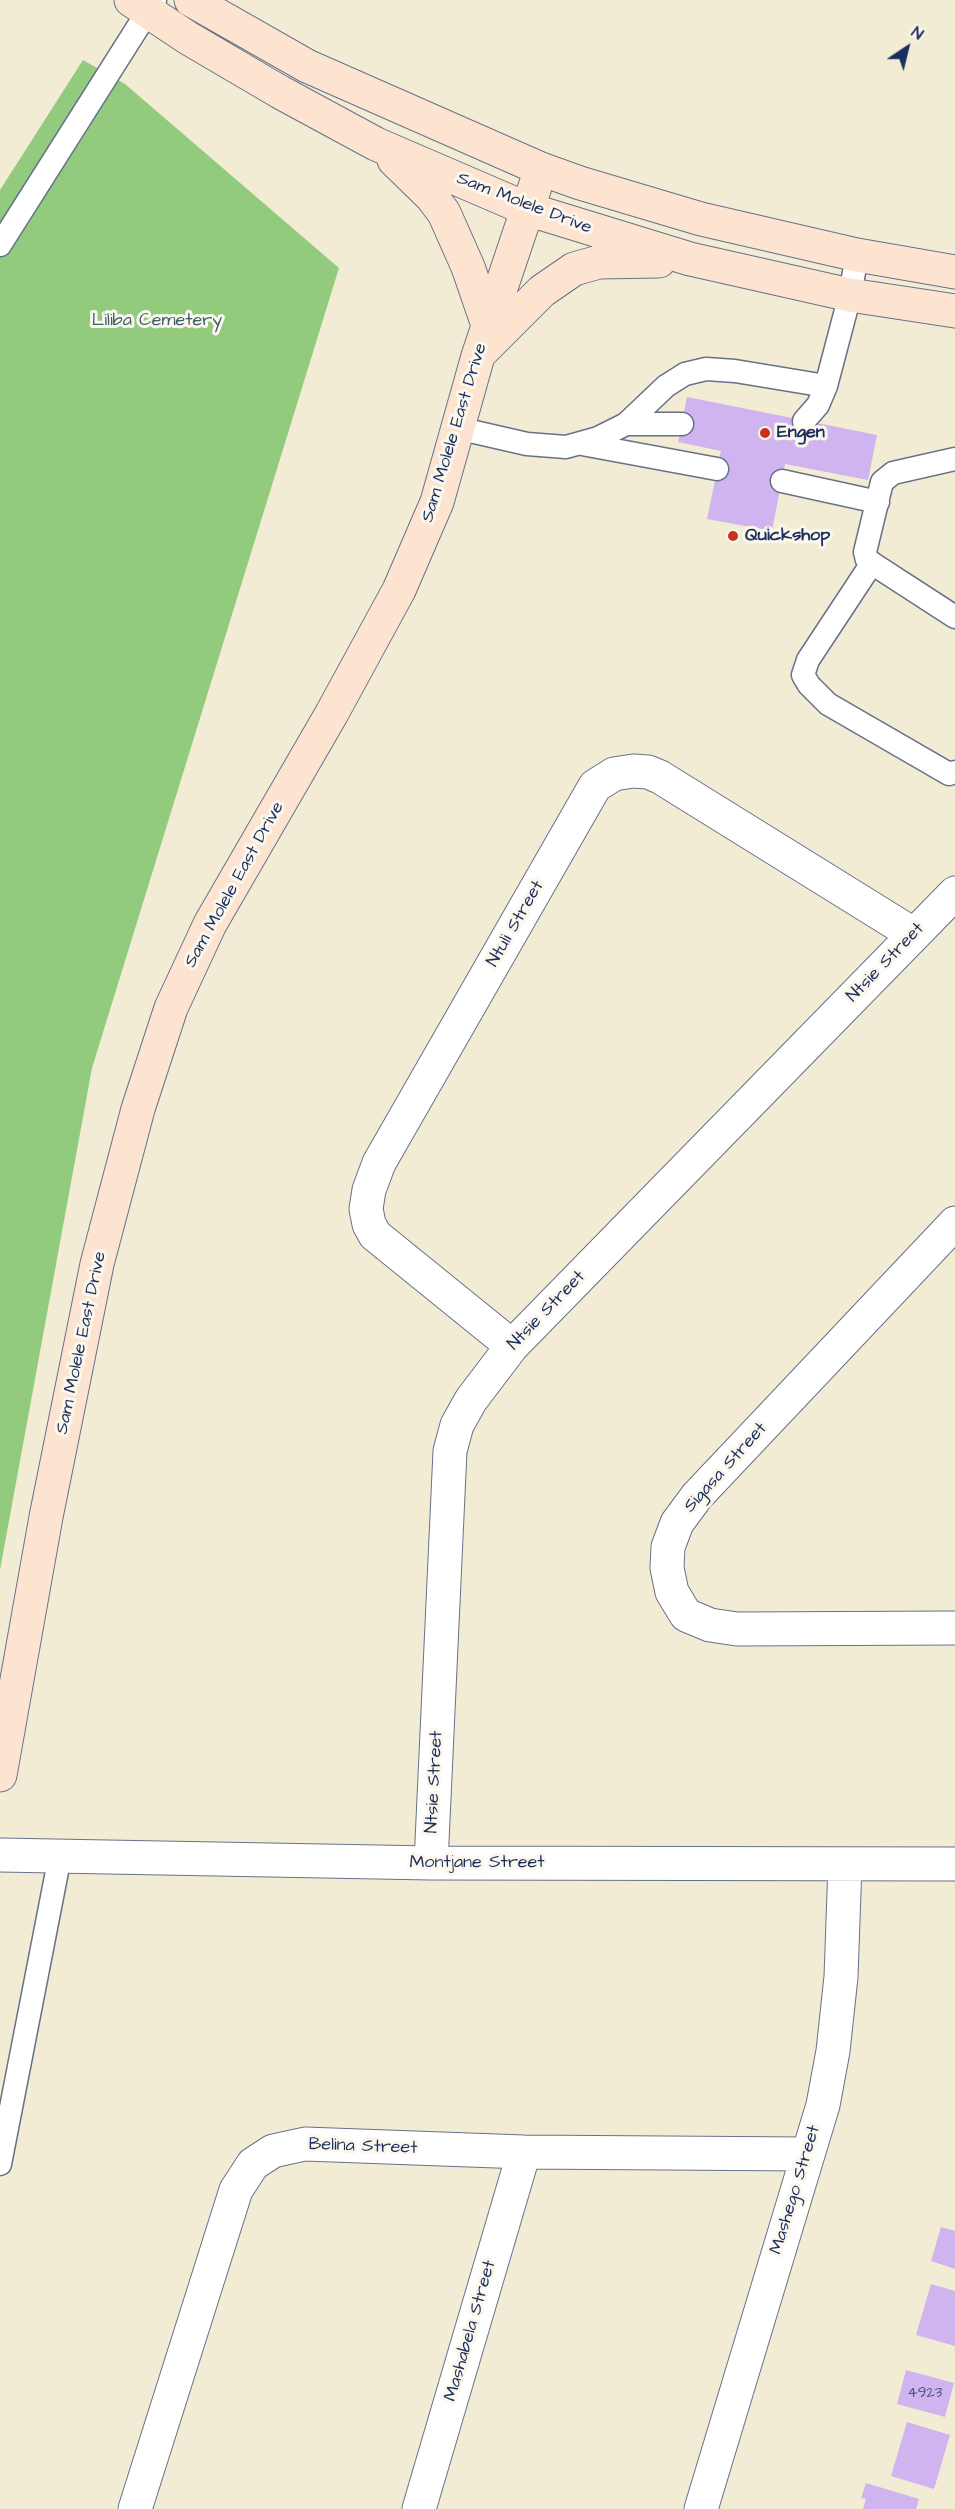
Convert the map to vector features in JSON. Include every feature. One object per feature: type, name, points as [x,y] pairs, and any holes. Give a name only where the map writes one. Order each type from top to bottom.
[{"type":"street","points":[[191,0],[308,66],[541,169],[614,195],[701,219],[857,255],[955,272]]},
{"type":"street","name":"Sam Molele Drive","points":[[144,4],[188,38],[280,92],[376,144],[527,209],[690,260],[850,295],[955,311]]},
{"type":"street","points":[[376,144],[415,178],[444,213],[468,267],[488,325]]},
{"type":"street","name":"Sam Molele East Drive","points":[[0,1776],[46,1517],[97,1264],[138,1109],[171,1008],[210,924],[332,713],[399,590],[437,502],[478,356],[541,169]]},
{"type":"street","points":[[478,356],[542,291],[574,269],[599,262],[690,260]]},
{"type":"street","name":"Ntuli Street","points":[[512,1346],[383,1243],[369,1224],[368,1200],[379,1163],[595,786],[614,774],[633,771],[648,772],[660,777],[913,934]]},
{"type":"street","name":"Ntsie Street","points":[[431,1863],[450,1451],[457,1425],[471,1401],[512,1346],[955,893]]},
{"type":"street","name":"Sigasa Street","points":[[955,1223],[697,1496],[677,1523],[668,1547],[667,1568],[672,1592],[686,1615],[710,1626],[737,1629],[955,1628]]},
{"type":"street","name":"Montjane Street","points":[[0,1855],[431,1863],[955,1864]]},
{"type":"street","name":"Mashego Street","points":[[701,2509],[823,2105],[834,2051],[841,1977],[844,1863]]},
{"type":"street","name":"Belina Street","points":[[135,2509],[236,2190],[253,2164],[273,2151],[305,2144],[524,2152],[807,2154]]},
{"type":"street","name":"Mashabela Street","points":[[419,2509],[524,2152]]},
{"type":"lane","points":[[0,245],[144,4]]},
{"type":"lane","points":[[804,421],[818,405],[826,386],[850,295],[857,255]]},
{"type":"lane","points":[[457,428],[527,444],[566,447],[598,438],[626,424],[666,386],[685,374],[706,369],[735,371],[826,386]]},
{"type":"lane","points":[[626,424],[682,424]]},
{"type":"lane","points":[[578,443],[717,469]]},
{"type":"lane","points":[[955,459],[893,473],[882,482],[865,552],[867,560],[955,617]]},
{"type":"lane","points":[[782,481],[878,502]]},
{"type":"lane","points":[[872,562],[808,660],[803,675],[809,685],[828,704],[949,774],[955,772]]},
{"type":"lane","points":[[0,2164],[60,1856]]},
{"type":"green space","name":"Liliba Cemetery","points":[[83,60],[125,84],[339,268],[92,1068],[0,1570],[0,190]]},
{"type":"building","points":[[687,397],[877,435],[868,480],[785,464],[772,531],[707,519],[721,451],[678,442]]},
{"type":"building","points":[[941,2227],[955,2231],[955,2269],[931,2261]]},
{"type":"building","points":[[931,2284],[955,2291],[955,2346],[916,2335]]},
{"type":"building","points":[[906,2370],[954,2383],[945,2417],[897,2404]]},
{"type":"building","points":[[907,2422],[950,2435],[934,2489],[891,2476]]},
{"type":"building","points":[[866,2483],[919,2499],[916,2509],[863,2509],[866,2499],[861,2498]]},
{"type":"place","name":"Engen","points":[[765,433]]},
{"type":"place","name":"Quickshop","points":[[733,536]]}]
